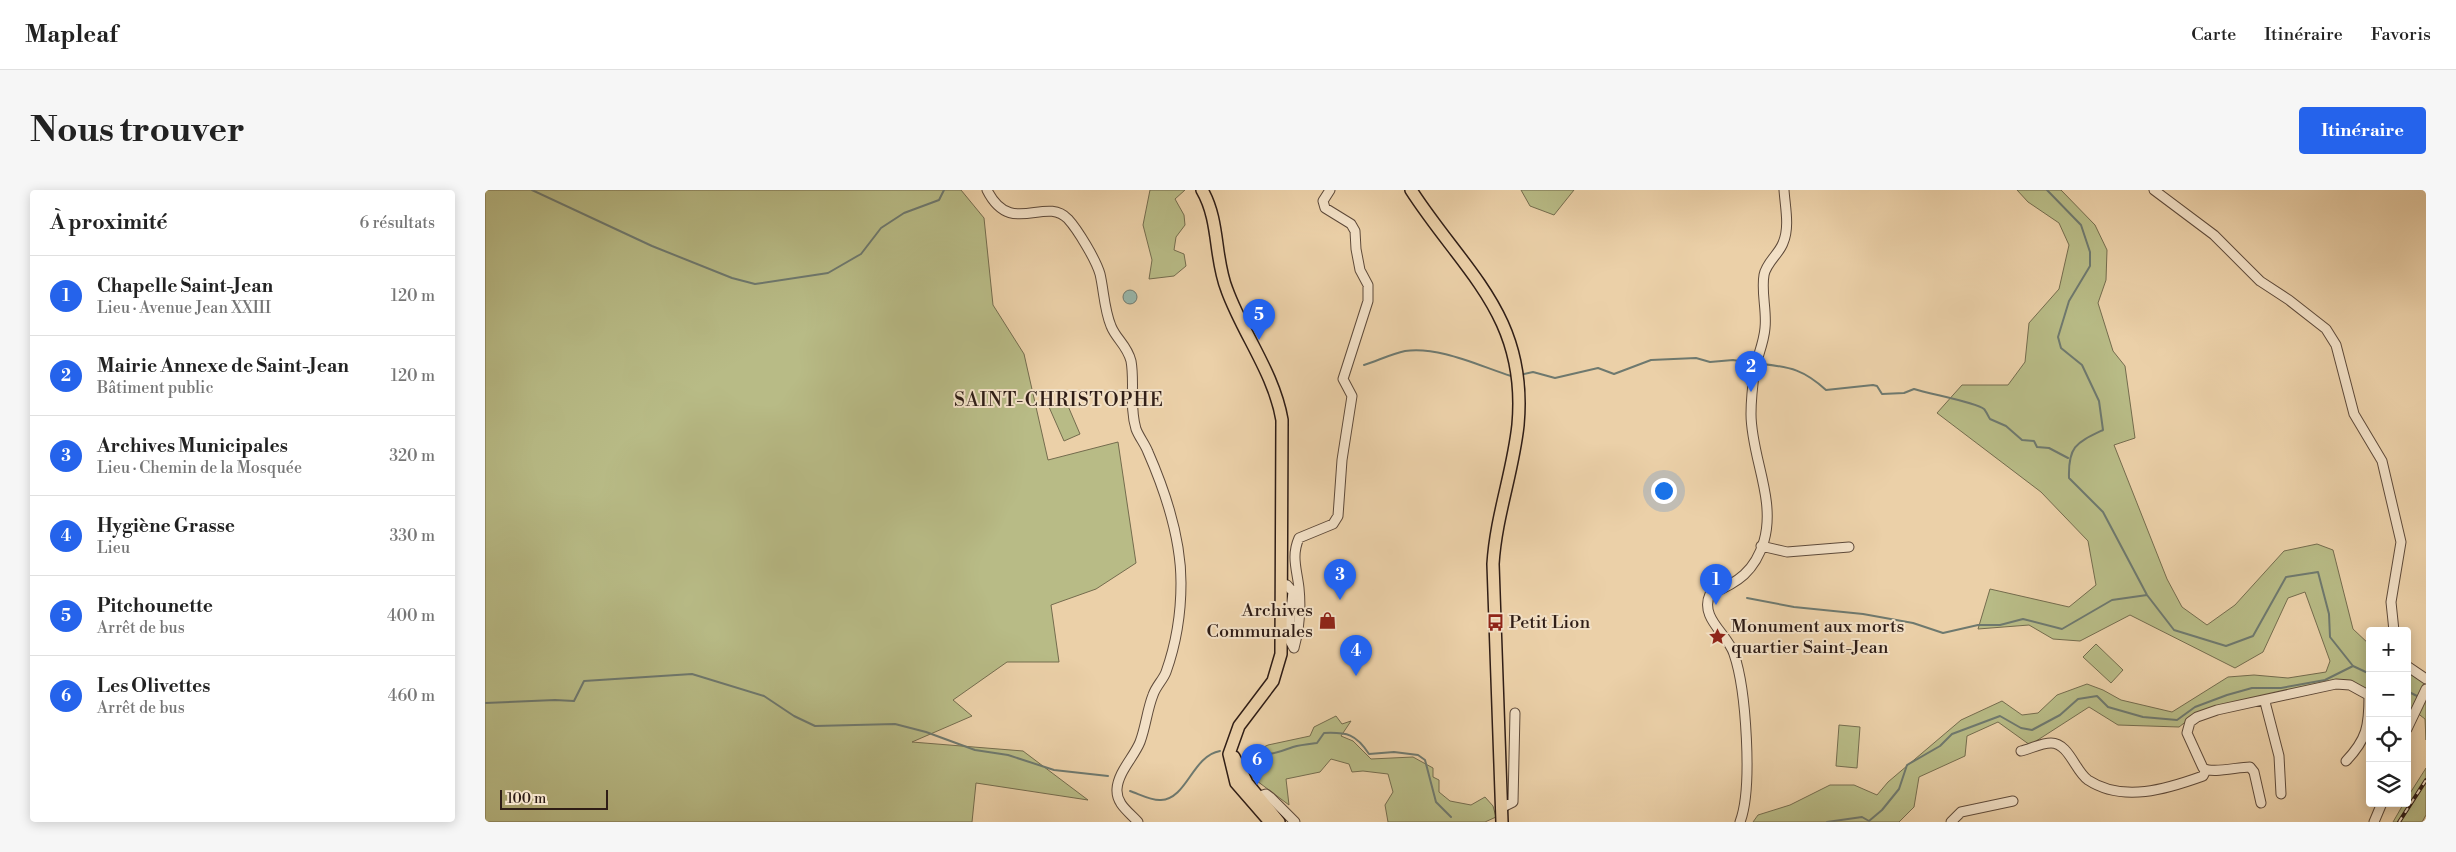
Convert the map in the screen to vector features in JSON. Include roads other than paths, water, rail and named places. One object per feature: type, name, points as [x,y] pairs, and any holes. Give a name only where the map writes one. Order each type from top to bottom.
[{"type":"main road","points":[[1202,190],[1212,214],[1220,268],[1227,290],[1277,395],[1284,438],[1281,654],[1267,692],[1239,726],[1229,754],[1229,764],[1236,783],[1279,822]]},
{"type":"main road","points":[[1411,190],[1490,298],[1507,336],[1516,373],[1518,425],[1494,541],[1493,564],[1502,822]]},
{"type":"main road","points":[[1232,743],[1237,766],[1259,811],[1270,822]]},
{"type":"street","points":[[987,190],[1010,214],[1017,216],[1054,212],[1067,218],[1097,266],[1106,311],[1112,328],[1124,343],[1131,362],[1131,399],[1136,429],[1148,452],[1169,506],[1175,530],[1181,582],[1177,631],[1166,673],[1153,694],[1139,744],[1124,770],[1116,789],[1117,796],[1125,810],[1138,822]]},
{"type":"street","points":[[1282,584],[1290,587],[1293,592],[1288,637],[1294,648],[1298,634],[1299,589],[1293,559],[1295,545],[1299,538],[1333,524],[1338,516],[1342,460],[1352,396],[1343,378],[1368,301],[1368,285],[1360,270],[1355,231],[1351,224],[1325,208],[1323,201],[1330,190]]},
{"type":"street","points":[[1740,822],[1746,807],[1747,786],[1741,691],[1735,656],[1731,645],[1709,614],[1707,606],[1710,594],[1734,584],[1745,575],[1761,546],[1766,514],[1764,486],[1751,428],[1751,412],[1755,368],[1764,341],[1766,325],[1764,275],[1783,242],[1787,228],[1784,190]]},
{"type":"street","points":[[2154,190],[2213,235],[2260,281],[2289,300],[2326,329],[2336,345],[2345,387],[2355,414],[2382,461],[2401,542],[2391,602],[2394,627]]},
{"type":"street","points":[[1761,546],[1787,552],[1813,548],[1849,547]]},
{"type":"street","points":[[2411,669],[2426,679]]},
{"type":"street","points":[[2206,770],[2187,733],[2190,722],[2197,717],[2217,710],[2265,702],[2336,684],[2350,685],[2366,694]]},
{"type":"street","points":[[2413,710],[2426,689]]},
{"type":"street","points":[[2265,702],[2279,756],[2281,794]]},
{"type":"street","points":[[1501,808],[1513,802],[1515,713]]},
{"type":"street","points":[[2346,761],[2359,747],[2364,738],[2368,717]]},
{"type":"street","points":[[2021,751],[2050,743],[2057,745],[2064,750],[2089,780],[2119,793],[2131,794],[2183,783],[2203,776],[2206,770]]},
{"type":"street","points":[[2206,770],[2249,767],[2254,772],[2261,803]]},
{"type":"street","points":[[1253,798],[1266,794],[1295,822]]},
{"type":"street","points":[[1951,822],[1961,812],[2013,801]]},
{"type":"street","points":[[2374,822],[2380,807]]},
{"type":"waterway","points":[[532,190],[652,246],[732,278],[755,284],[828,273],[861,254],[881,228],[904,213],[939,200],[944,190]]},
{"type":"waterway","points":[[2047,190],[2081,225],[2090,252],[2090,266],[2069,301],[2058,337],[2061,348],[2082,365],[2099,401],[2103,430],[2086,438],[2075,447],[2070,459],[2069,478],[2103,512],[2147,595],[2174,630],[2226,646],[2253,636],[2286,577],[2318,572],[2329,614],[2330,637],[2353,666],[2366,672]]},
{"type":"waterway","points":[[1364,365],[1400,352],[1418,350],[1445,354],[1511,376]]},
{"type":"waterway","points":[[1520,375],[1533,372],[1555,378],[1598,368],[1614,374],[1651,360],[1696,358],[1710,362],[1733,360],[1752,363]]},
{"type":"waterway","points":[[1762,364],[1797,371],[1811,378],[1826,390],[1873,385],[1877,386],[1882,394],[1904,393],[1914,389],[1979,406],[1984,409],[1990,419],[2006,426],[2022,440],[2034,441],[2037,447],[2049,448],[2068,458]]},
{"type":"waterway","points":[[1747,598],[1794,607],[1863,614],[1913,623],[1943,633],[1978,625],[2000,625],[2023,619],[2062,629],[2112,600],[2147,595]]},
{"type":"waterway","points":[[1827,822],[1862,817],[1869,821],[1882,810],[1899,789],[1907,765],[1940,746],[1952,734],[2000,716],[2021,728],[2032,730],[2060,715],[2078,699],[2097,696],[2108,707],[2143,717],[2177,720],[2195,707],[2227,695],[2252,688],[2281,688],[2325,680],[2353,666]]},
{"type":"waterway","points":[[485,703],[574,701],[584,681],[692,674],[764,696],[794,716],[815,726],[895,724],[926,732],[975,750],[1008,755],[1054,770],[1108,776]]},
{"type":"waterway","points":[[2411,693],[2419,697]]},
{"type":"waterway","points":[[1247,750],[1260,754],[1271,754],[1296,746],[1317,743],[1324,733],[1332,733],[1345,734],[1355,738],[1369,754],[1394,752],[1418,755],[1425,760],[1436,802],[1451,817]]},
{"type":"waterway","points":[[1130,791],[1154,799],[1170,798],[1177,793],[1196,768],[1210,754],[1220,751]]},
{"type":"railway","points":[[2399,822],[2426,780]]},
{"type":"place","name":"Pitchounette","points":[[1259,340]]},
{"type":"place","name":"Mairie Annexe de Saint-Jean","points":[[1751,392]]},
{"type":"place","name":"Archives Municipales","points":[[1340,600]]},
{"type":"place","name":"Chapelle Saint-Jean","points":[[1716,605]]},
{"type":"place","name":"Archives Communales","points":[[1327,620]]},
{"type":"place","name":"Petit Lion","points":[[1495,622]]},
{"type":"place","name":"Monument aux morts quartier Saint-Jean","points":[[1717,636]]},
{"type":"place","name":"Hygiène Grasse","points":[[1356,676]]},
{"type":"place","name":"Les Olivettes","points":[[1257,785]]},
{"type":"district","name":"SAINT-CHRISTOPHE","points":[[1059,399]]}]
